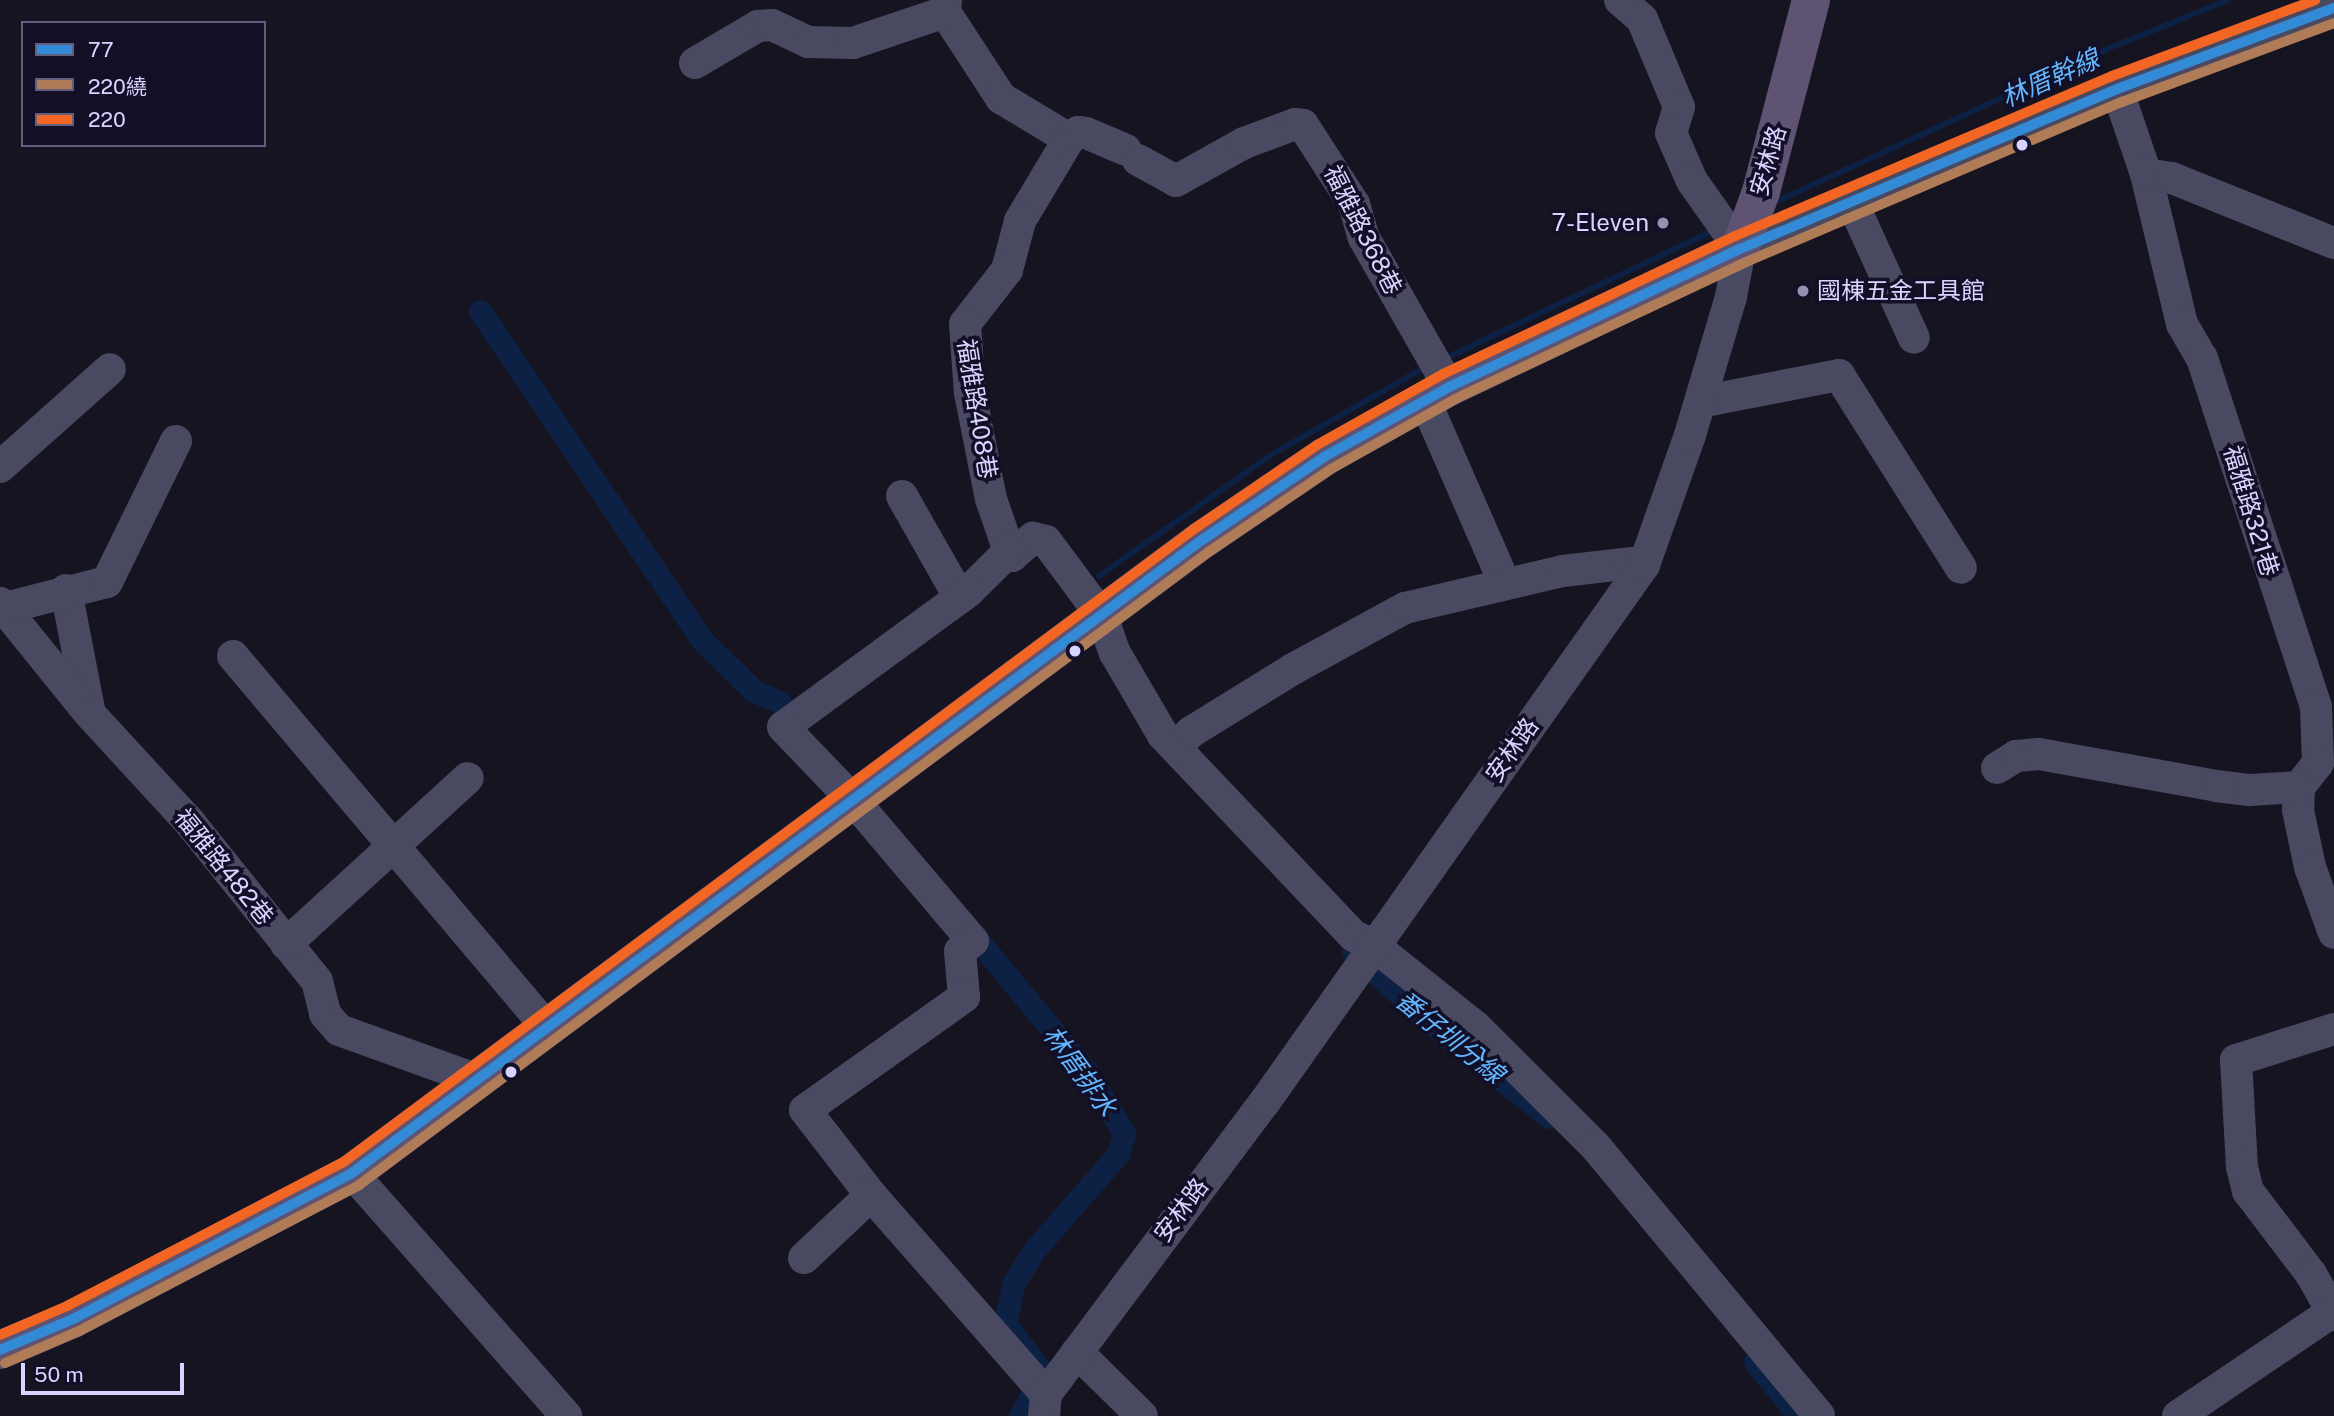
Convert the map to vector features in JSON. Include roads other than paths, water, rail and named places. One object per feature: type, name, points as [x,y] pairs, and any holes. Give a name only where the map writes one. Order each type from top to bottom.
[{"type":"main road","name":"安林路","points":[[1739,224],[1811,0]]},
{"type":"main road","points":[[0,1350],[73,1319],[352,1173],[475,1079],[855,802],[1202,540],[1436,378],[1739,224]]},
{"type":"street","points":[[1620,0],[1642,19],[1679,107],[1671,133],[1692,181],[1739,224],[1852,202],[2117,89],[2334,8]]},
{"type":"street","points":[[695,63],[758,26],[772,25],[808,42],[853,43],[946,6],[1002,99],[1069,139]]},
{"type":"street","name":"福雅路321巷","points":[[2117,89],[2146,174],[2182,324],[2202,358],[2315,707],[2318,763],[2299,787]]},
{"type":"street","name":"福雅路368巷","points":[[1069,139],[1078,132],[1086,132],[1177,181],[1244,143],[1295,124],[1303,125],[1354,204],[1364,238],[1436,378]]},
{"type":"street","name":"福雅路408巷","points":[[1009,551],[991,499],[970,393],[965,324],[1007,270],[1020,221],[1069,139]]},
{"type":"street","points":[[2146,174],[2172,178],[2334,243]]},
{"type":"street","points":[[1852,202],[1914,338]]},
{"type":"street","name":"安林路","points":[[1045,1405],[1077,1352],[1264,1103],[1364,957],[1644,565],[1700,402],[1731,297],[1739,224]]},
{"type":"street","points":[[4,457],[110,369]]},
{"type":"street","points":[[1700,402],[1839,375],[1961,568]]},
{"type":"street","points":[[1436,378],[1505,584]]},
{"type":"street","points":[[2,605],[107,582],[176,440]]},
{"type":"street","points":[[902,496],[960,598]]},
{"type":"street","points":[[1045,1405],[871,1195],[805,1110],[964,997],[960,951],[973,941],[855,802],[783,727],[960,598],[1009,551],[1012,556],[1033,538],[1045,541],[1102,615],[1115,653],[1163,735],[1354,936],[1364,957],[1475,1026],[1597,1147],[1819,1416]]},
{"type":"street","points":[[1176,748],[1191,732],[1293,669],[1405,608],[1563,570],[1631,563],[1644,565]]},
{"type":"street","points":[[65,590],[90,714]]},
{"type":"street","name":"福雅路482巷","points":[[2,605],[90,714],[191,824],[317,981],[325,1014],[339,1030],[475,1079]]},
{"type":"street","points":[[233,656],[547,1027]]},
{"type":"street","points":[[1997,768],[2016,756],[2039,754],[2216,786],[2299,787],[2304,844],[2334,933]]},
{"type":"street","points":[[286,944],[468,778]]},
{"type":"street","points":[[2178,1416],[2333,1313],[2311,1273],[2248,1191],[2242,1167],[2236,1060],[2334,1029]]},
{"type":"street","points":[[352,1173],[566,1416]]},
{"type":"street","points":[[804,1258],[871,1195]]},
{"type":"street","points":[[1077,1352],[1142,1416]]},
{"type":"waterway","name":"林厝幹線","points":[[1773,203],[2115,46],[2228,0]]},
{"type":"waterway","name":"林厝幹線","points":[[1444,359],[1715,230]]},
{"type":"waterway","points":[[480,311],[702,640],[754,691],[780,702]]},
{"type":"waterway","name":"林厝幹線","points":[[1099,576],[1271,455],[1427,366]]},
{"type":"waterway","name":"林厝排水","points":[[966,926],[1087,1072],[1124,1133],[1118,1154],[1035,1249],[1014,1282],[1005,1323],[1043,1373],[1020,1416]]},
{"type":"waterway","name":"番仔圳分線","points":[[1353,952],[1440,1031],[1549,1117]]},
{"type":"waterway","name":"番仔圳分線","points":[[1755,1362],[1799,1416]]},
{"type":"place","name":"7-Eleven","points":[[1663,223]]},
{"type":"place","name":"國棟五金工具館","points":[[1803,291]]}]
